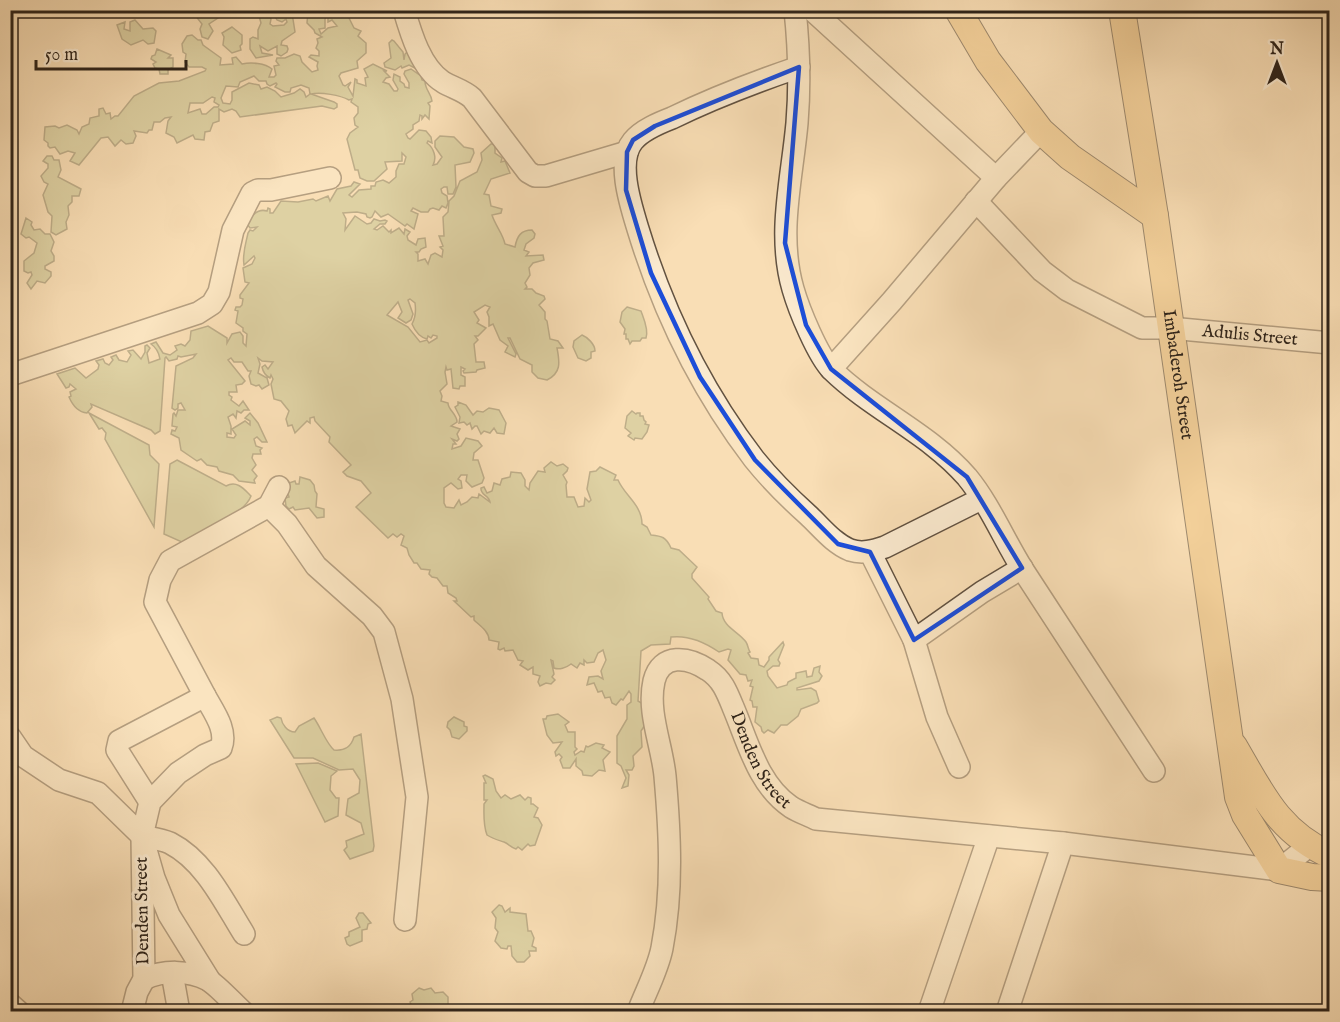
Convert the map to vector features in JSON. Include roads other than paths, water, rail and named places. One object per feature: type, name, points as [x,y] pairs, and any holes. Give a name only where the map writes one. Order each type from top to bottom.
[{"type":"main road","points":[[958,10],[988,61],[1041,131],[1070,157],[1155,216]]},
{"type":"main road","name":"Imbaderoh Street","points":[[1122,10],[1155,216],[1225,715],[1231,741],[1233,778],[1245,815],[1261,843]]},
{"type":"main road","name":"Imbaderoh Street","points":[[1231,741],[1270,809],[1289,828]]},
{"type":"main road","points":[[1289,828],[1319,850]]},
{"type":"main road","points":[[1261,843],[1279,870],[1329,878]]},
{"type":"street","points":[[404,10],[422,57],[433,74],[472,98],[528,172],[535,176],[546,176],[627,152]]},
{"type":"street","points":[[795,10],[798,67],[797,121],[787,195],[785,243],[793,288],[806,325],[831,369],[868,400],[914,431],[967,477],[1022,568],[1154,771]]},
{"type":"street","points":[[812,10],[996,178]]},
{"type":"street","points":[[798,67],[734,89],[655,126],[633,140],[627,152],[626,190],[651,273],[700,377],[755,460],[795,504],[838,544],[852,551],[870,552],[885,547],[981,499]]},
{"type":"street","points":[[831,369],[996,178],[1041,131]]},
{"type":"street","points":[[10,375],[198,313],[212,304],[219,292],[233,230],[252,193],[258,190],[271,190],[330,178]]},
{"type":"street","name":"Adulis Street","points":[[976,201],[1042,271],[1067,290],[1142,328],[1170,328],[1329,343]]},
{"type":"street","points":[[206,696],[119,741],[117,750],[150,802],[178,773],[205,755],[221,748],[224,741],[224,733],[206,696],[155,602],[160,580],[170,561],[269,506],[279,487]]},
{"type":"street","points":[[269,506],[287,524],[316,566],[372,615],[384,632],[402,699],[417,797],[405,920]]},
{"type":"street","points":[[870,552],[914,640],[937,717],[959,766]]},
{"type":"street","points":[[914,640],[982,592],[1022,568]]},
{"type":"street","name":"Denden Street","points":[[638,1011],[662,950],[667,904],[669,840],[664,773],[656,732],[653,698],[654,680],[662,667],[670,660],[681,658],[694,662],[719,678],[761,774],[775,794],[792,808],[816,819],[1063,843],[1279,870]]},
{"type":"street","points":[[10,737],[23,756],[59,780],[98,793],[142,836],[154,878],[169,915],[210,981]]},
{"type":"street","name":"Denden Street","points":[[150,802],[142,836],[144,979],[156,973],[194,975],[210,981],[243,1011]]},
{"type":"street","points":[[1237,864],[1261,843],[1289,828]]},
{"type":"street","points":[[142,836],[168,842],[187,854],[209,878],[244,934]]},
{"type":"street","points":[[929,1011],[989,836]]},
{"type":"street","points":[[1007,1011],[1063,843]]},
{"type":"street","points":[[1279,870],[1319,850]]},
{"type":"street","points":[[172,973],[179,1011]]},
{"type":"street","points":[[132,1011],[137,992],[144,979]]},
{"type":"street","points":[[10,1004],[20,1011]]}]
